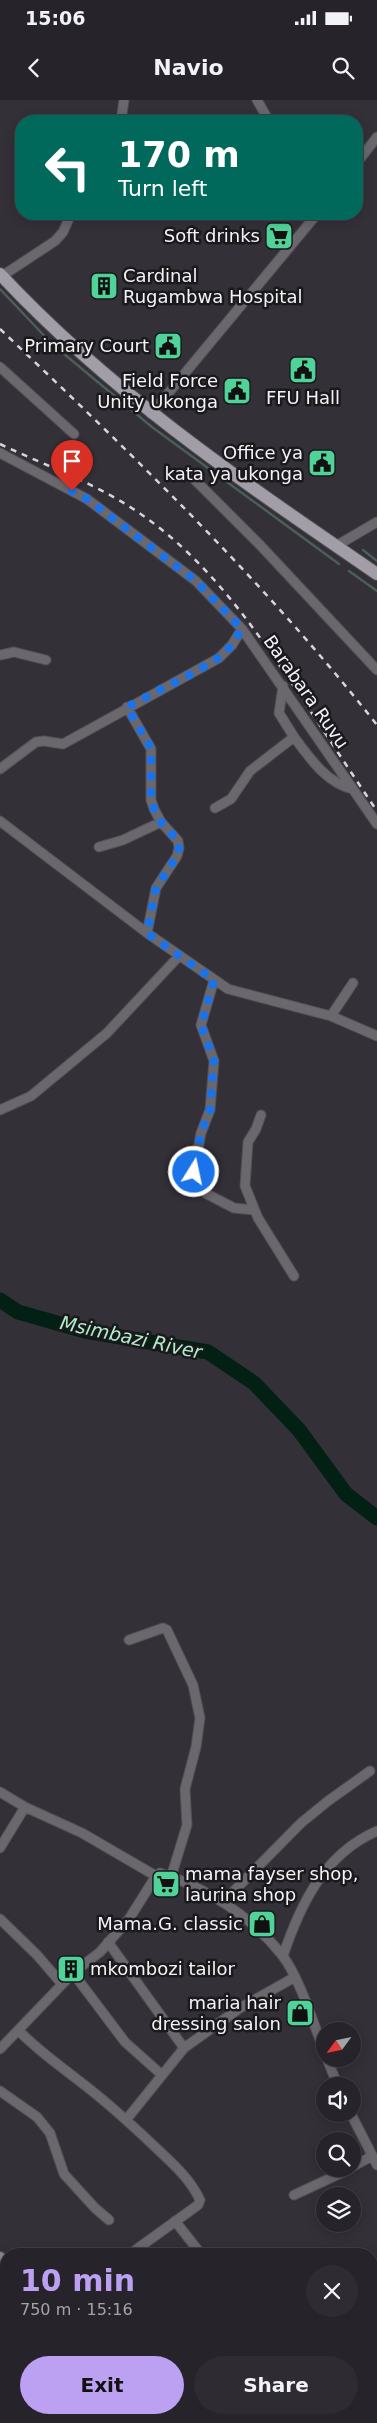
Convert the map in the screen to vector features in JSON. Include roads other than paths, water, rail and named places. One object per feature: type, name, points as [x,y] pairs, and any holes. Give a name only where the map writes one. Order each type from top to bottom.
[{"type":"main road","points":[[1,275],[54,330],[102,374],[152,414],[377,574]]},
{"type":"street","points":[[122,115],[124,100]]},
{"type":"street","points":[[257,100],[266,115]]},
{"type":"street","points":[[363,155],[377,137]]},
{"type":"street","points":[[1,275],[55,241],[63,232],[68,220]]},
{"type":"street","points":[[152,414],[312,220]]},
{"type":"street","points":[[0,367],[74,434]]},
{"type":"street","name":"Barabara Ruvu","points":[[0,453],[87,499],[196,581],[242,629],[377,824]]},
{"type":"street","points":[[189,474],[377,670]]},
{"type":"street","points":[[336,546],[377,522]]},
{"type":"street","points":[[0,769],[36,742],[44,741],[63,744],[127,707],[195,672],[225,654],[242,629]]},
{"type":"street","points":[[0,655],[14,652],[46,660]]},
{"type":"street","points":[[283,686],[279,713],[294,737],[327,775],[346,788],[354,789]]},
{"type":"street","points":[[127,707],[151,748],[151,800],[161,822],[178,841],[179,848],[177,856],[156,888],[147,933]]},
{"type":"street","points":[[215,808],[231,798],[250,771],[294,737]]},
{"type":"street","points":[[0,821],[147,933],[228,989],[331,1016],[377,1036]]},
{"type":"street","points":[[100,847],[122,840],[161,822]]},
{"type":"street","points":[[0,1110],[31,1096],[107,1033],[179,956]]},
{"type":"street","points":[[214,980],[201,1025],[214,1060],[210,1110],[201,1133],[194,1172],[199,1187],[207,1194],[234,1208],[254,1210]]},
{"type":"street","points":[[331,1016],[353,983]]},
{"type":"street","points":[[261,1115],[256,1130],[248,1142],[245,1162],[245,1186],[254,1210],[294,1276]]},
{"type":"street","points":[[129,1640],[163,1628],[167,1630],[193,1685],[199,1707],[200,1729],[185,1789],[187,1825],[171,1876]]},
{"type":"street","points":[[223,1902],[301,1823],[328,1800],[370,1771]]},
{"type":"street","points":[[0,1792],[25,1807],[82,1834],[156,1876]]},
{"type":"street","points":[[0,1848],[25,1807]]},
{"type":"street","points":[[283,1956],[300,1910],[326,1869],[351,1846],[377,1831]]},
{"type":"street","points":[[0,2049],[62,1984],[108,1942],[129,1919],[156,1876],[160,1873],[186,1882],[223,1902],[255,1927],[283,1956],[294,1977],[316,2031]]},
{"type":"street","points":[[0,1919],[37,1955],[62,1984]]},
{"type":"street","points":[[108,1942],[184,2048]]},
{"type":"street","points":[[73,1973],[125,2042],[162,2074]]},
{"type":"street","points":[[126,2120],[184,2048],[240,2008],[294,1977]]},
{"type":"street","points":[[19,2031],[43,2055],[86,2086],[126,2120],[171,2161],[197,2193],[200,2200],[198,2205],[138,2248]]},
{"type":"street","points":[[0,2091],[36,2117],[50,2133],[64,2174],[95,2208],[109,2220]]},
{"type":"street","points":[[356,2122],[377,2165]]},
{"type":"street","points":[[361,2162],[372,2156]]},
{"type":"street","points":[[294,2195],[332,2177]]},
{"type":"street","points":[[175,2221],[196,2248]]},
{"type":"waterway","points":[[0,289],[52,344],[152,427],[339,564]]},
{"type":"waterway","points":[[363,550],[377,561]]},
{"type":"waterway","points":[[349,571],[377,591]]},
{"type":"waterway","name":"Msimbazi River","points":[[0,1300],[18,1312],[85,1331],[208,1352],[254,1383],[299,1430],[346,1494],[377,1518]]},
{"type":"railway","points":[[0,329],[196,520],[289,620],[377,725]]},
{"type":"railway","points":[[0,444],[80,480],[127,505],[154,523],[201,565],[261,638],[377,811]]},
{"type":"place","name":"Soft drinks","points":[[279,236]]},
{"type":"place","name":"Cardinal Rugambwa Hospital","points":[[104,286]]},
{"type":"place","name":"Primary Court","points":[[168,346]]},
{"type":"place","name":"FFU Hall","points":[[303,370]]},
{"type":"place","name":"Field Force Unity Ukonga","points":[[237,391]]},
{"type":"place","name":"Office ya kata ya ukonga","points":[[322,463]]},
{"type":"place","name":"mama fayser shop, laurina shop","points":[[166,1884]]},
{"type":"place","name":"Mama.G. classic","points":[[262,1924]]},
{"type":"place","name":"mkombozi tailor","points":[[71,1969]]},
{"type":"place","name":"maria hair dressing salon","points":[[300,2013]]}]
